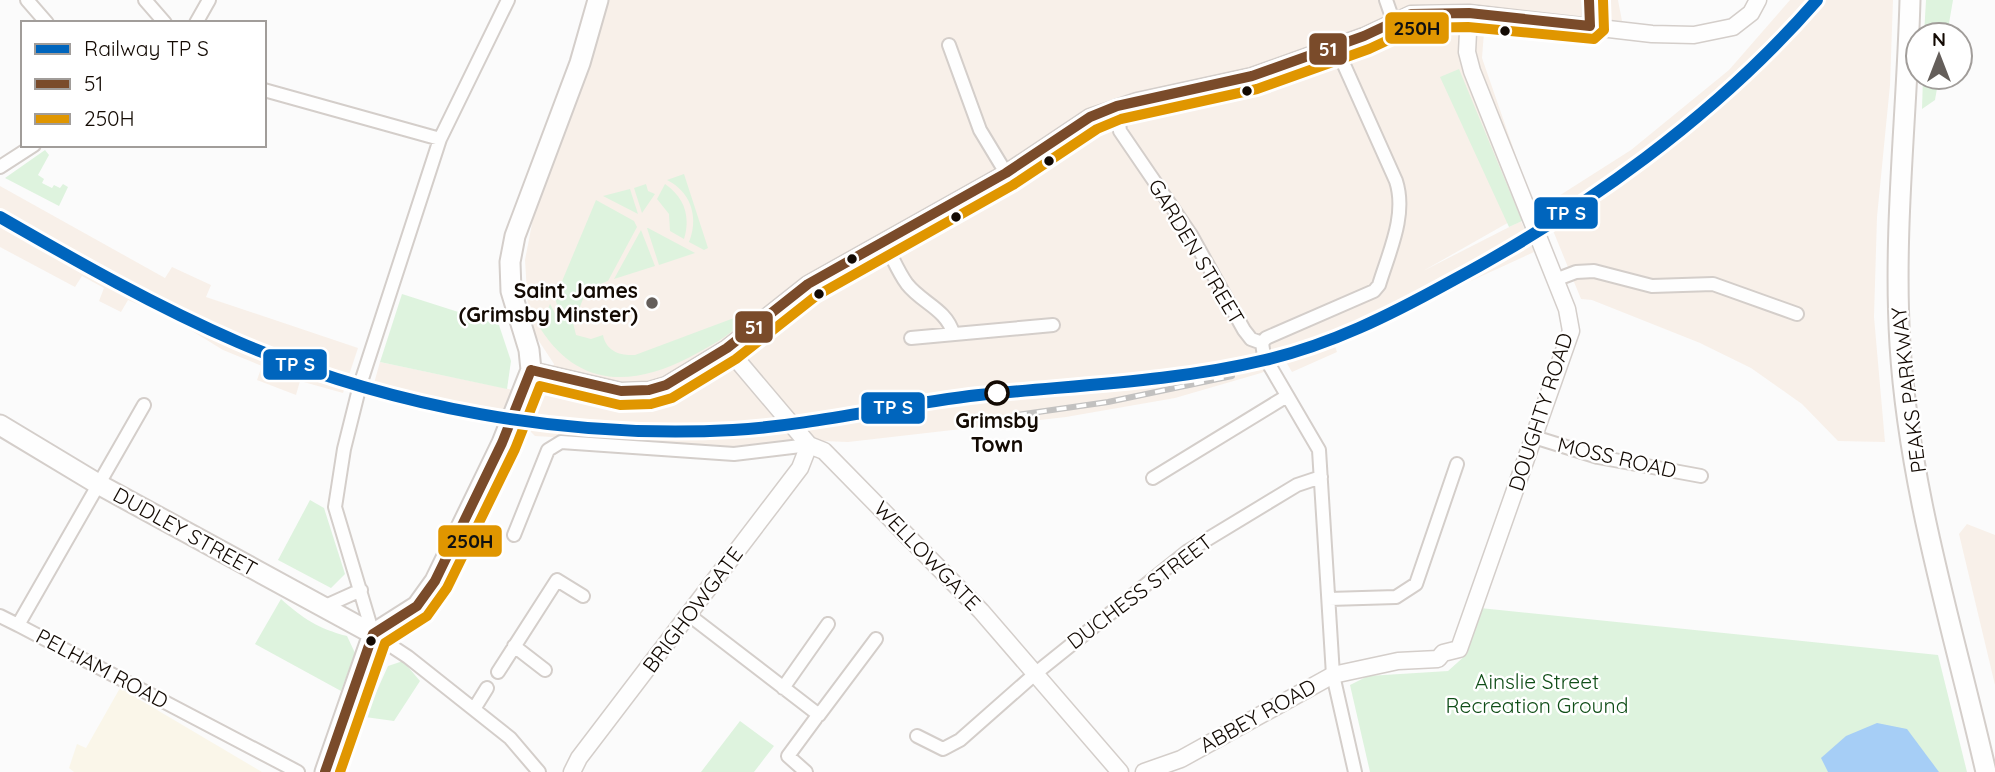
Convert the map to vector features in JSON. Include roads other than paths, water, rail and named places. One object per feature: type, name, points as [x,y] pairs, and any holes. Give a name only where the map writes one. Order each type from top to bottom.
[{"type":"main road","points":[[586,0],[586,43]]},
{"type":"main road","points":[[325,772],[373,634],[417,606],[435,581],[502,443],[531,370],[529,350],[511,290],[510,262],[516,236],[586,43],[598,0]]},
{"type":"main road","name":"PEAKS PARKWAY","points":[[1910,0],[1908,78],[1900,179],[1900,347],[1931,552],[1986,772]]},
{"type":"main road","name":"DUDLEY STREET","points":[[0,425],[99,484],[321,608],[373,634]]},
{"type":"street","points":[[27,0],[45,21]]},
{"type":"street","points":[[145,0],[163,21]]},
{"type":"street","points":[[197,21],[209,0]]},
{"type":"street","points":[[508,0],[440,139],[360,385],[344,449],[335,507],[373,634],[510,738],[539,772]]},
{"type":"street","points":[[1387,0],[1393,20]]},
{"type":"street","points":[[1589,0],[1590,26]]},
{"type":"street","points":[[531,370],[608,390],[641,391],[683,377],[727,348],[808,284],[885,244],[1010,171],[1090,117],[1117,106],[1252,76],[1336,47],[1411,14],[1468,7],[1652,34],[1720,32],[1747,17],[1758,0]]},
{"type":"street","name":"DOUGHTY ROAD","points":[[1334,675],[1398,661],[1438,659],[1443,653],[1459,649],[1571,331],[1567,309],[1472,71],[1467,52],[1468,7]]},
{"type":"street","points":[[949,45],[980,130],[1010,171]]},
{"type":"street","points":[[1262,343],[1266,338],[1374,291],[1379,285],[1398,218],[1400,202],[1396,181],[1336,47]]},
{"type":"street","points":[[266,91],[440,139]]},
{"type":"street","name":"GARDEN STREET","points":[[1117,106],[1120,131],[1191,235],[1244,330],[1251,339],[1262,343],[1264,356],[1320,450],[1334,675],[1355,772]]},
{"type":"street","points":[[0,167],[31,147]]},
{"type":"street","points":[[885,244],[907,284],[950,321],[953,333]]},
{"type":"street","points":[[1555,280],[1576,272],[1594,271],[1652,286],[1713,284],[1797,314]]},
{"type":"street","points":[[911,338],[1053,325]]},
{"type":"street","name":"WELLOWGATE","points":[[727,348],[809,444],[824,451],[920,547],[1036,673],[1120,772]]},
{"type":"street","points":[[1153,478],[1287,396]]},
{"type":"street","name":"PELHAM ROAD","points":[[144,405],[19,625],[298,772]]},
{"type":"street","name":"MOSS ROAD","points":[[1534,437],[1598,457],[1701,476]]},
{"type":"street","points":[[514,535],[548,450],[554,444],[734,454],[809,444]]},
{"type":"street","name":"BRIGHOWGATE","points":[[572,772],[579,758],[800,468],[809,444]]},
{"type":"street","points":[[1329,599],[1396,597],[1408,592],[1416,584],[1457,464]]},
{"type":"street","name":"DUCHESS STREET","points":[[917,736],[943,749],[960,740],[1036,673],[1188,551],[1297,485],[1321,477]]},
{"type":"street","points":[[498,672],[557,580],[583,596]]},
{"type":"street","points":[[321,608],[361,590]]},
{"type":"street","points":[[690,615],[819,715],[876,639]]},
{"type":"street","points":[[0,616],[19,625]]},
{"type":"street","points":[[783,688],[828,624]]},
{"type":"street","points":[[514,646],[545,670]]},
{"type":"street","name":"ABBEY ROAD","points":[[1144,772],[1181,759],[1334,675]]},
{"type":"street","points":[[474,709],[487,688]]},
{"type":"street","points":[[806,772],[788,756],[816,718]]},
{"type":"water","points":[[1877,723],[1907,729],[1939,772],[1828,772],[1821,758],[1846,736]]},
{"type":"railway","points":[[1017,415],[1108,402],[1232,376]]},
{"type":"place","name":"Saint James (Grimsby Minster)","points":[[652,303]]},
{"type":"place","name":"Grimsby Town","points":[[997,393]]},
{"type":"park label","name":"Ainslie Street Recreation Ground","points":[[1537,694]]}]
